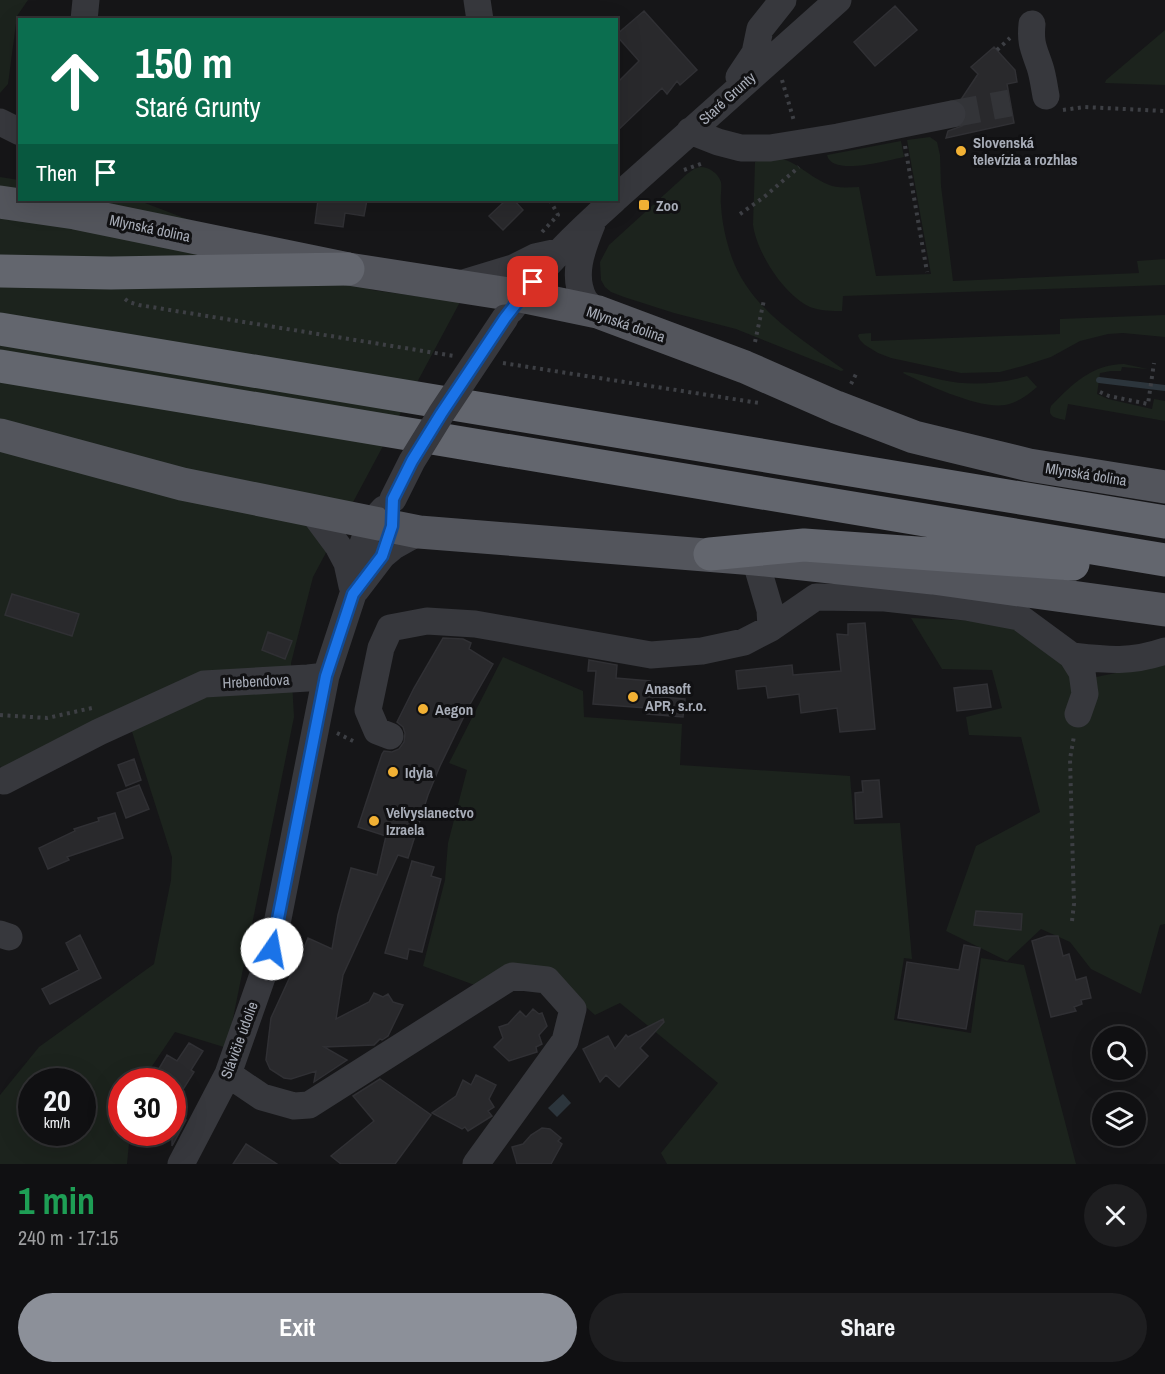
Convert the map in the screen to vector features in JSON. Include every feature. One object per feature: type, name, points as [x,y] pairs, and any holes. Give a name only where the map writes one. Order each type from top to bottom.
[{"type":"highway","points":[[0,271],[111,273],[348,269]]},
{"type":"highway","points":[[0,329],[1165,522]]},
{"type":"highway","points":[[0,366],[1165,560]]},
{"type":"highway","points":[[710,554],[804,545],[1165,571]]},
{"type":"main road","name":"Mlynská dolina","points":[[0,202],[75,213],[112,210],[348,269],[455,285],[513,307],[598,312],[745,367],[836,407],[914,437],[1029,465],[1165,487]]},
{"type":"main road","points":[[0,435],[183,484],[391,527],[532,542],[710,554],[933,578],[1165,609]]},
{"type":"street","points":[[84,18],[86,0]]},
{"type":"street","points":[[477,0],[480,18]]},
{"type":"street","points":[[485,0],[498,0]]},
{"type":"street","points":[[721,103],[755,53],[760,29],[783,0]]},
{"type":"street","name":"Staré Grunty","points":[[618,196],[838,0]]},
{"type":"street","points":[[1032,24],[1033,49],[1051,103]]},
{"type":"street","points":[[690,131],[741,148],[770,148],[952,114]]},
{"type":"street","points":[[0,122],[18,131]]},
{"type":"street","name":"Staré Grunty","points":[[391,527],[412,461],[513,307],[558,252],[613,201]]},
{"type":"street","points":[[594,219],[580,257],[578,279],[584,300],[598,312]]},
{"type":"street","points":[[455,285],[513,268],[536,257],[558,252]]},
{"type":"street","name":"Slávičie údolie","points":[[312,511],[338,546],[347,563],[353,594]]},
{"type":"street","name":"Slávičie údolie","points":[[181,1164],[228,1074],[272,949],[317,677],[353,594],[362,546],[391,527]]},
{"type":"street","points":[[755,559],[770,610],[771,628]]},
{"type":"street","points":[[390,736],[377,731],[368,710],[381,648],[390,628],[428,621],[476,624],[651,655],[702,651],[744,642],[771,628],[816,597],[885,598],[966,607],[1019,617],[1072,656],[1082,672],[1085,694],[1078,714]]},
{"type":"street","points":[[1072,656],[1109,660],[1145,658],[1165,651]]},
{"type":"street","name":"Hrebendova","points":[[4,781],[99,732],[204,684],[317,677]]},
{"type":"street","points":[[228,1074],[262,1097],[294,1106],[309,1106],[512,976],[547,980],[573,1009],[565,1041],[477,1162]]},
{"type":"path","points":[[782,79],[796,128]]},
{"type":"path","points":[[1051,103],[1165,111]]},
{"type":"path","points":[[908,157],[927,273]]},
{"type":"path","points":[[740,214],[764,198],[807,160]]},
{"type":"path","points":[[682,171],[703,163]]},
{"type":"path","points":[[551,201],[558,215]]},
{"type":"path","points":[[755,342],[764,300]]},
{"type":"path","points":[[1100,392],[1148,404],[1154,363]]},
{"type":"path","points":[[851,384],[856,374]]},
{"type":"path","points":[[1072,921],[1074,904],[1070,759],[1078,714]]},
{"type":"shaded area","points":[[0,0],[28,0],[17,16],[8,84],[0,93]]},
{"type":"shaded area","points":[[1165,30],[1165,85],[1105,83],[1106,80]]},
{"type":"shaded area","points":[[930,137],[937,142],[940,155],[941,186],[953,281],[1139,273],[1137,261],[1165,259],[1165,285],[843,296],[842,311],[818,309],[800,301],[773,272],[756,236],[753,225],[755,162],[766,158],[785,160],[831,186],[859,187],[876,276],[931,274],[907,140]]},
{"type":"shaded area","points":[[901,141],[904,157],[874,163],[839,165],[831,162],[827,155]]},
{"type":"shaded area","points":[[700,167],[713,171],[721,182],[723,225],[728,245],[741,276],[752,293],[779,322],[844,370],[841,371],[736,329],[624,297],[605,287],[601,280],[600,262],[609,245],[687,174]]},
{"type":"shaded area","points":[[0,177],[18,180],[18,201],[132,201],[145,203],[372,290],[460,302],[313,577],[291,663],[294,717],[227,1048],[175,1032],[151,1068],[108,1068],[108,1146],[129,1146],[127,1164],[0,1164],[0,1095],[18,1073],[18,1146],[96,1146],[96,1068],[22,1068],[39,1047],[154,964],[171,880],[172,857],[127,716],[2,769],[0,766]]},
{"type":"shaded area","points":[[1165,315],[1165,337],[1108,334],[1080,341],[1051,357],[1000,372],[961,373],[891,358],[865,345],[858,336],[871,333],[871,341],[1060,334],[1060,319]]},
{"type":"shaded area","points":[[1124,364],[1148,369],[1122,367],[1121,371],[1100,373],[1097,394],[1108,399],[1152,409],[1154,399],[1165,401],[1165,421],[1068,404],[1065,420],[1051,415],[1051,406],[1084,377],[1102,367]]},
{"type":"shaded area","points":[[904,372],[952,382],[974,383],[1006,381],[1027,376],[1037,387],[1014,402],[994,405],[953,395]]},
{"type":"shaded area","points":[[911,618],[1005,622],[1096,677],[1165,663],[1165,924],[1160,925],[1141,994],[1091,969],[1070,942],[1041,929],[1007,961],[946,931],[976,846],[1040,812],[1021,737],[969,735],[966,717],[1002,708],[992,670],[942,669]]},
{"type":"shaded area","points":[[503,657],[583,691],[584,717],[682,724],[680,765],[850,776],[854,824],[900,823],[912,959],[904,958],[894,1020],[971,1033],[981,958],[1024,965],[1076,1164],[667,1164],[661,1153],[718,1083],[620,1003],[595,1015],[549,975],[480,987],[423,966],[445,880],[448,843],[467,770],[449,763]]},
{"type":"shaded area","points":[[563,1094],[571,1103],[557,1117],[548,1108]]},
{"type":"building","points":[[895,6],[917,30],[875,66],[854,42]]},
{"type":"building","points":[[644,11],[697,70],[680,85],[677,81],[667,94],[662,88],[618,130],[618,82],[639,61],[618,37],[618,33]]},
{"type":"building","points":[[994,47],[1015,70],[1017,82],[1007,84],[1014,123],[946,138],[948,131],[962,126],[967,120],[967,110],[960,101],[978,74],[971,67]]},
{"type":"building","points":[[318,201],[367,201],[364,216],[345,213],[343,227],[315,223]]},
{"type":"building","points":[[505,201],[515,201],[523,210],[503,230],[489,216]]},
{"type":"building","points":[[12,594],[79,614],[72,636],[5,615]]},
{"type":"building","points":[[865,623],[875,729],[840,732],[837,708],[801,713],[799,694],[768,698],[766,686],[738,689],[736,671],[792,665],[793,675],[841,671],[837,634],[848,635],[848,624]]},
{"type":"building","points":[[268,632],[292,641],[285,659],[262,650]]},
{"type":"building","points":[[443,638],[463,639],[471,643],[469,649],[493,664],[469,706],[440,766],[428,795],[408,858],[398,855],[343,975],[336,1019],[369,1002],[374,993],[383,997],[388,994],[393,1002],[403,1005],[388,1036],[380,1039],[374,1045],[324,1047],[347,1060],[314,1082],[316,1071],[291,1079],[284,1078],[270,1069],[266,1060],[271,1018],[308,938],[332,949],[338,915],[351,868],[377,875],[386,836],[358,827],[382,754],[384,751],[392,752],[399,749],[404,742],[403,727],[397,722]]},
{"type":"building","name":"Anasoft APR, s.r.o.","points":[[589,660],[617,665],[616,678],[650,681],[649,696],[685,699],[683,717],[647,714],[647,708],[593,704],[596,671],[588,671]]},
{"type":"building","points":[[987,684],[991,707],[957,711],[954,688]]},
{"type":"building","points":[[134,759],[141,780],[126,786],[118,765]]},
{"type":"building","points":[[879,780],[882,817],[856,819],[855,793],[863,792],[862,781]]},
{"type":"building","points":[[139,785],[149,809],[126,818],[117,793]]},
{"type":"building","points":[[115,813],[123,838],[67,857],[69,860],[48,869],[39,848],[75,831],[74,829]]},
{"type":"building","points":[[412,861],[434,867],[431,876],[441,879],[422,952],[409,949],[407,959],[385,953]]},
{"type":"building","points":[[976,911],[1022,914],[1021,930],[974,925]]},
{"type":"building","points":[[80,935],[101,978],[50,1004],[42,989],[79,970],[66,943]]},
{"type":"building","points":[[1047,936],[1058,936],[1063,956],[1069,954],[1076,980],[1086,977],[1091,998],[1081,1000],[1082,1004],[1074,1007],[1076,1011],[1051,1017],[1032,941]]},
{"type":"building","points":[[964,945],[980,948],[966,1029],[898,1018],[907,962],[959,970]]},
{"type":"building","points":[[533,1009],[539,1014],[542,1013],[547,1026],[539,1035],[542,1044],[536,1047],[537,1052],[509,1061],[494,1047],[503,1038],[499,1027],[508,1024],[520,1011],[526,1017]]},
{"type":"building","points":[[663,1019],[664,1022],[640,1048],[648,1056],[619,1087],[606,1075],[600,1082],[583,1049],[608,1036],[615,1049],[626,1035],[628,1037]]},
{"type":"building","points":[[189,1043],[203,1051],[191,1070],[194,1072],[186,1085],[186,1068],[159,1068],[167,1055],[177,1061]]},
{"type":"building","points":[[476,1075],[496,1085],[489,1099],[494,1107],[488,1111],[492,1116],[468,1131],[465,1127],[462,1129],[432,1113],[456,1096],[463,1080],[471,1085]]},
{"type":"building","points":[[380,1079],[431,1115],[395,1164],[341,1164],[331,1156],[374,1121],[353,1096]]},
{"type":"building","points":[[542,1128],[550,1129],[561,1138],[558,1141],[562,1144],[551,1164],[517,1164],[512,1147],[523,1144]]},
{"type":"building","points":[[246,1144],[277,1164],[233,1164]]},
{"type":"waterway","points":[[1099,380],[1165,388]]},
{"type":"tunnel","points":[[952,114],[1010,103]]},
{"type":"place","name":"Slovenská televízia a rozhlas","points":[[961,151]]},
{"type":"place","name":"Zoo","points":[[644,205]]},
{"type":"place","name":"Anasoft APR, s.r.o.","points":[[633,697]]},
{"type":"place","name":"Aegon","points":[[423,709]]},
{"type":"place","name":"Idyla","points":[[393,772]]},
{"type":"place","name":"Veľvyslanectvo Izraela","points":[[374,821]]},
{"type":"route","points":[[272,949],[326,676],[353,594],[382,556],[392,526],[393,499],[412,461],[505,318],[533,282]]}]
